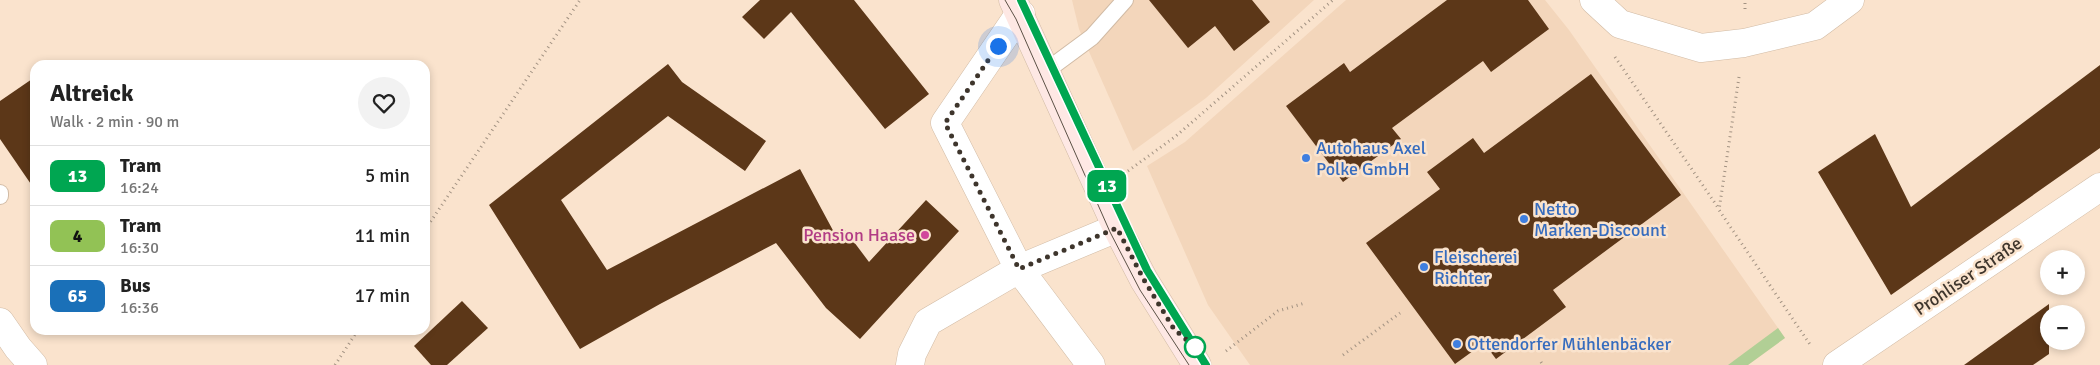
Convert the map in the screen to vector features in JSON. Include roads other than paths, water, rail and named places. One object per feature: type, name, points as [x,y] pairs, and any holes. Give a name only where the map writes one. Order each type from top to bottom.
[{"type":"street","points":[[1594,0],[1620,24],[1702,48],[1744,43],[1815,26],[1850,0]]},
{"type":"street","points":[[1017,7],[1117,228],[1144,280],[1197,365]]},
{"type":"street","points":[[1017,7],[1016,19],[945,123],[1019,269],[1091,365]]},
{"type":"street","name":"Prohliser Straße","points":[[1837,365],[2100,187]]},
{"type":"street","points":[[910,365],[912,354],[928,322],[1019,269],[1117,228]]},
{"type":"street","points":[[0,322],[18,348],[33,365]]},
{"type":"lane","points":[[1046,71],[1092,37],[1125,0]]},
{"type":"tram line","points":[[1005,0],[1016,19],[1110,232],[1140,290],[1189,365]]},
{"type":"tram line","points":[[1021,0],[1147,270],[1206,365]]},
{"type":"tram line","name":"13","points":[[1021,0],[1147,270],[1206,365]]},
{"type":"place","name":"Autohaus Axel Polke GmbH","points":[[1306,158]]},
{"type":"place","name":"Netto Marken-Discount","points":[[1524,219]]},
{"type":"place","name":"Pension Haase","points":[[925,235]]},
{"type":"place","name":"Fleischerei Richter","points":[[1424,267]]},
{"type":"place","name":"Ottendorfer Mühlenbäcker","points":[[1457,344]]}]
